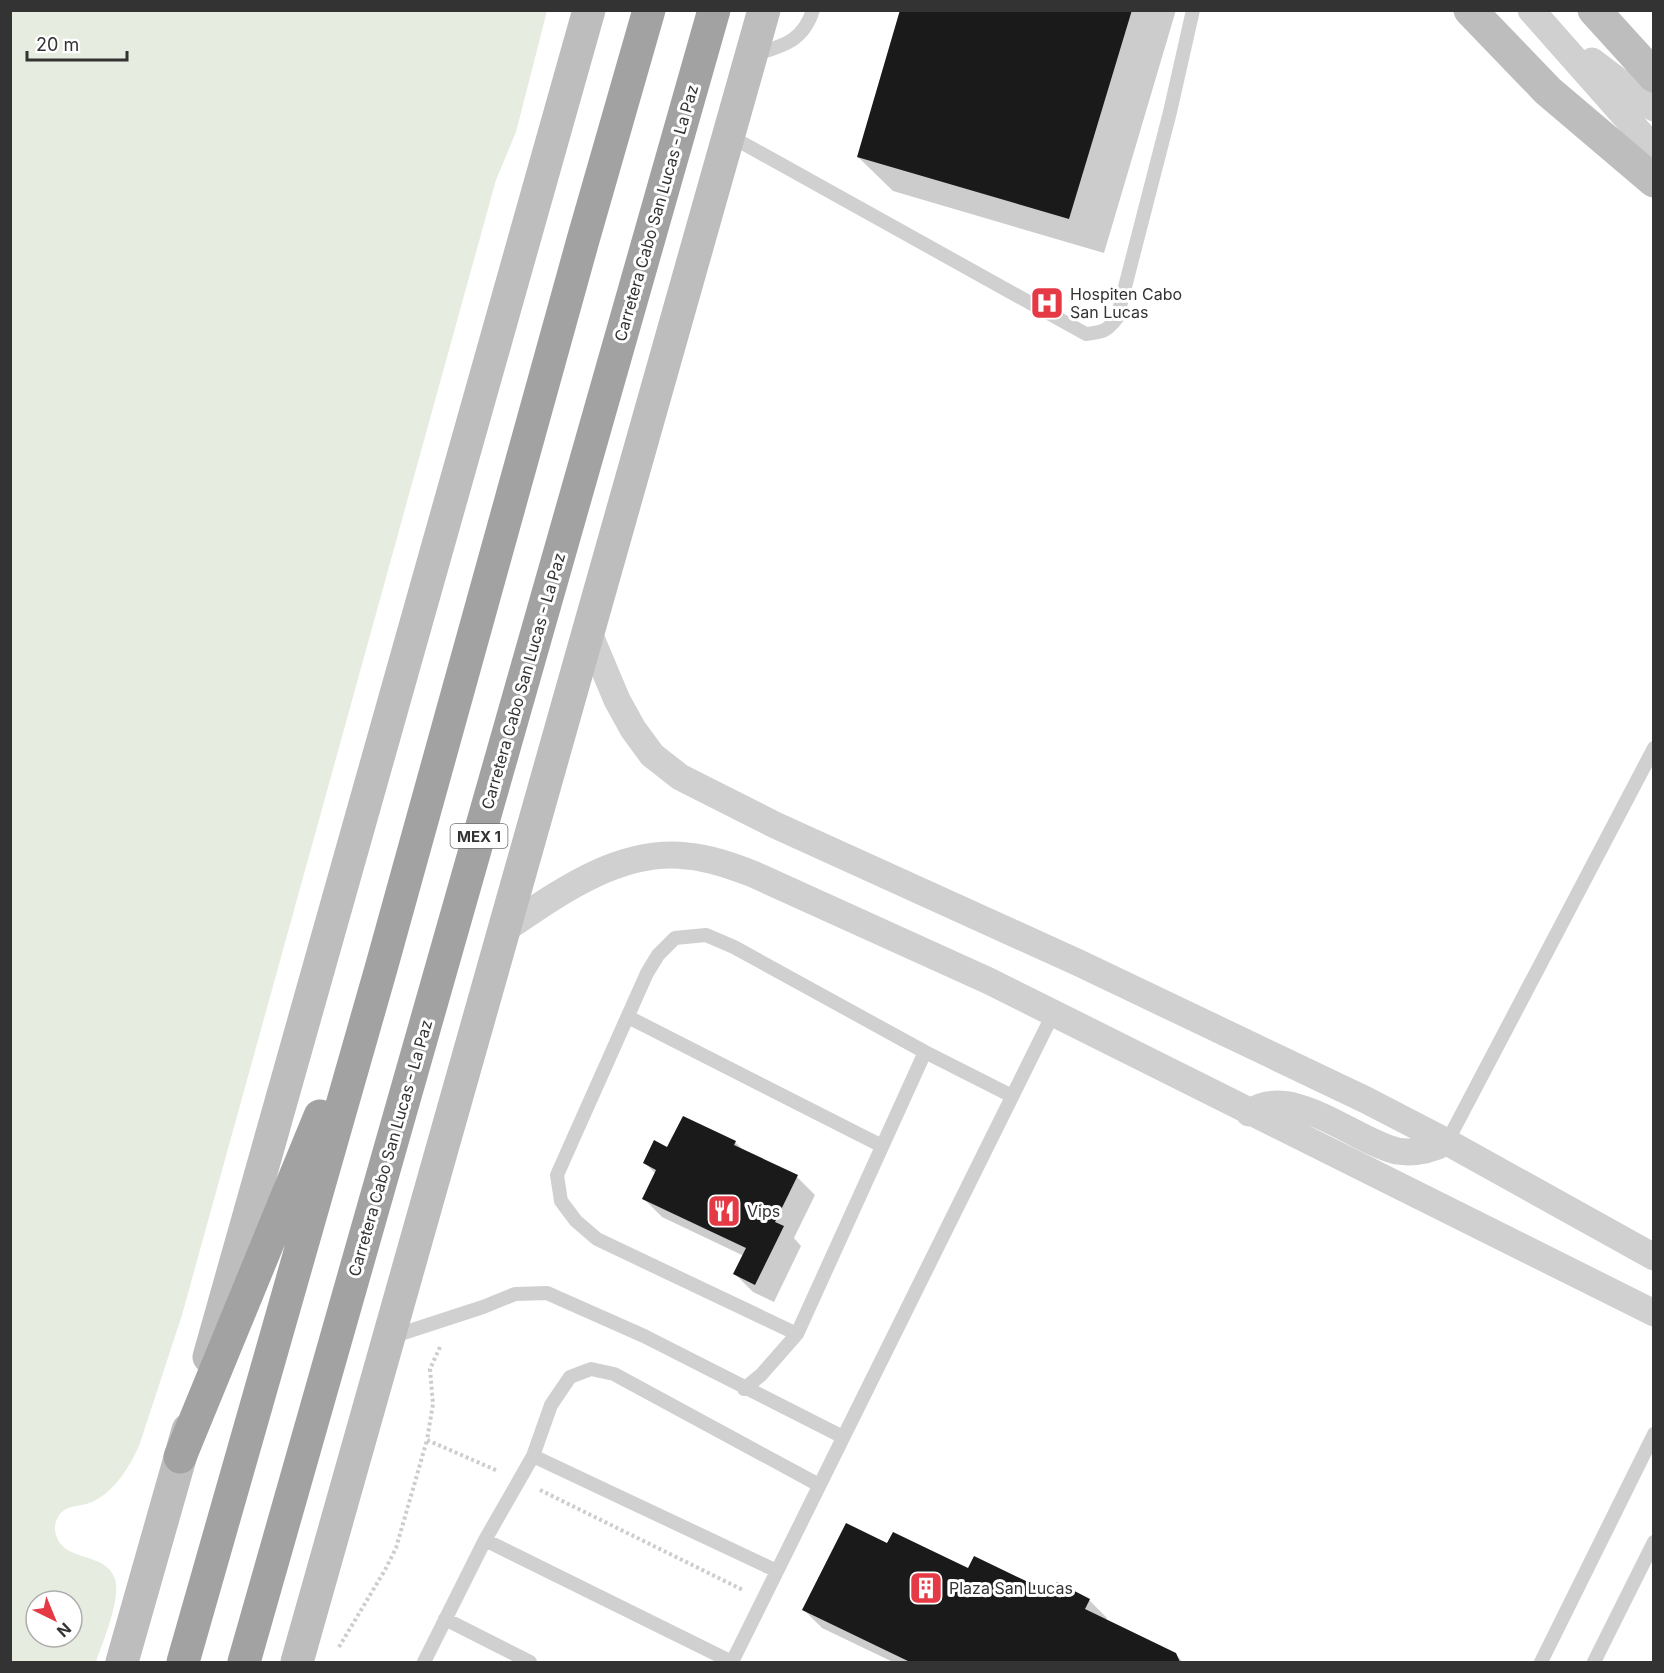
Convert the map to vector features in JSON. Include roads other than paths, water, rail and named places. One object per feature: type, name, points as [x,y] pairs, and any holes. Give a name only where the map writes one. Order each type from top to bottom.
[{"type":"highway","points":[[583,240],[625,10]]},
{"type":"highway","points":[[183,1662],[382,965],[649,10]]},
{"type":"highway","name":"Carretera Cabo San Lucas - La Paz","points":[[244,1662],[714,10]]},
{"type":"highway","points":[[180,1457],[382,965]]},
{"type":"main road","points":[[122,1662],[588,10]]},
{"type":"main road","points":[[297,1662],[764,10]]},
{"type":"main road","points":[[1470,10],[1548,91],[1653,181]]},
{"type":"main road","points":[[1594,10],[1653,76]]},
{"type":"street","points":[[1538,17],[1653,108]]},
{"type":"street","points":[[1538,17],[1653,149]]},
{"type":"street","points":[[588,631],[617,700],[633,729],[652,755],[681,777],[775,825],[1079,963],[1366,1100],[1447,1142],[1653,1257]]},
{"type":"street","points":[[504,930],[558,893],[591,875],[623,864],[654,856],[686,855],[717,861],[753,874],[989,981],[1653,1313]]},
{"type":"street","points":[[1250,1113],[1265,1104],[1287,1104],[1398,1151],[1429,1150],[1447,1142]]},
{"type":"lane","points":[[751,55],[786,45],[809,21],[813,10]]},
{"type":"lane","points":[[730,136],[1086,334],[1098,333],[1107,330],[1117,318],[1170,112],[1193,10]]},
{"type":"lane","points":[[1447,1142],[1653,748]]},
{"type":"lane","points":[[797,1334],[597,1239],[576,1221],[561,1201],[557,1174],[647,973],[658,955],[675,938],[706,935],[734,947],[925,1052],[1012,1096]]},
{"type":"lane","points":[[485,1540],[732,1662],[1053,1014]]},
{"type":"lane","points":[[628,1017],[882,1146]]},
{"type":"lane","points":[[744,1389],[761,1375],[797,1334],[925,1052]]},
{"type":"lane","points":[[389,1338],[515,1294],[547,1293],[644,1336],[744,1389],[843,1437]]},
{"type":"lane","points":[[424,1662],[485,1540],[533,1456],[551,1405],[570,1377],[591,1369],[614,1374],[819,1485]]},
{"type":"lane","points":[[1541,1662],[1653,1434]]},
{"type":"lane","points":[[533,1456],[777,1571]]},
{"type":"lane","points":[[1594,1662],[1653,1542]]},
{"type":"lane","points":[[445,1620],[530,1662]]},
{"type":"place","name":"Hospiten Cabo San Lucas","points":[[1047,303]]},
{"type":"place","name":"Vips","points":[[724,1211]]},
{"type":"place","name":"Plaza San Lucas","points":[[926,1588]]}]
